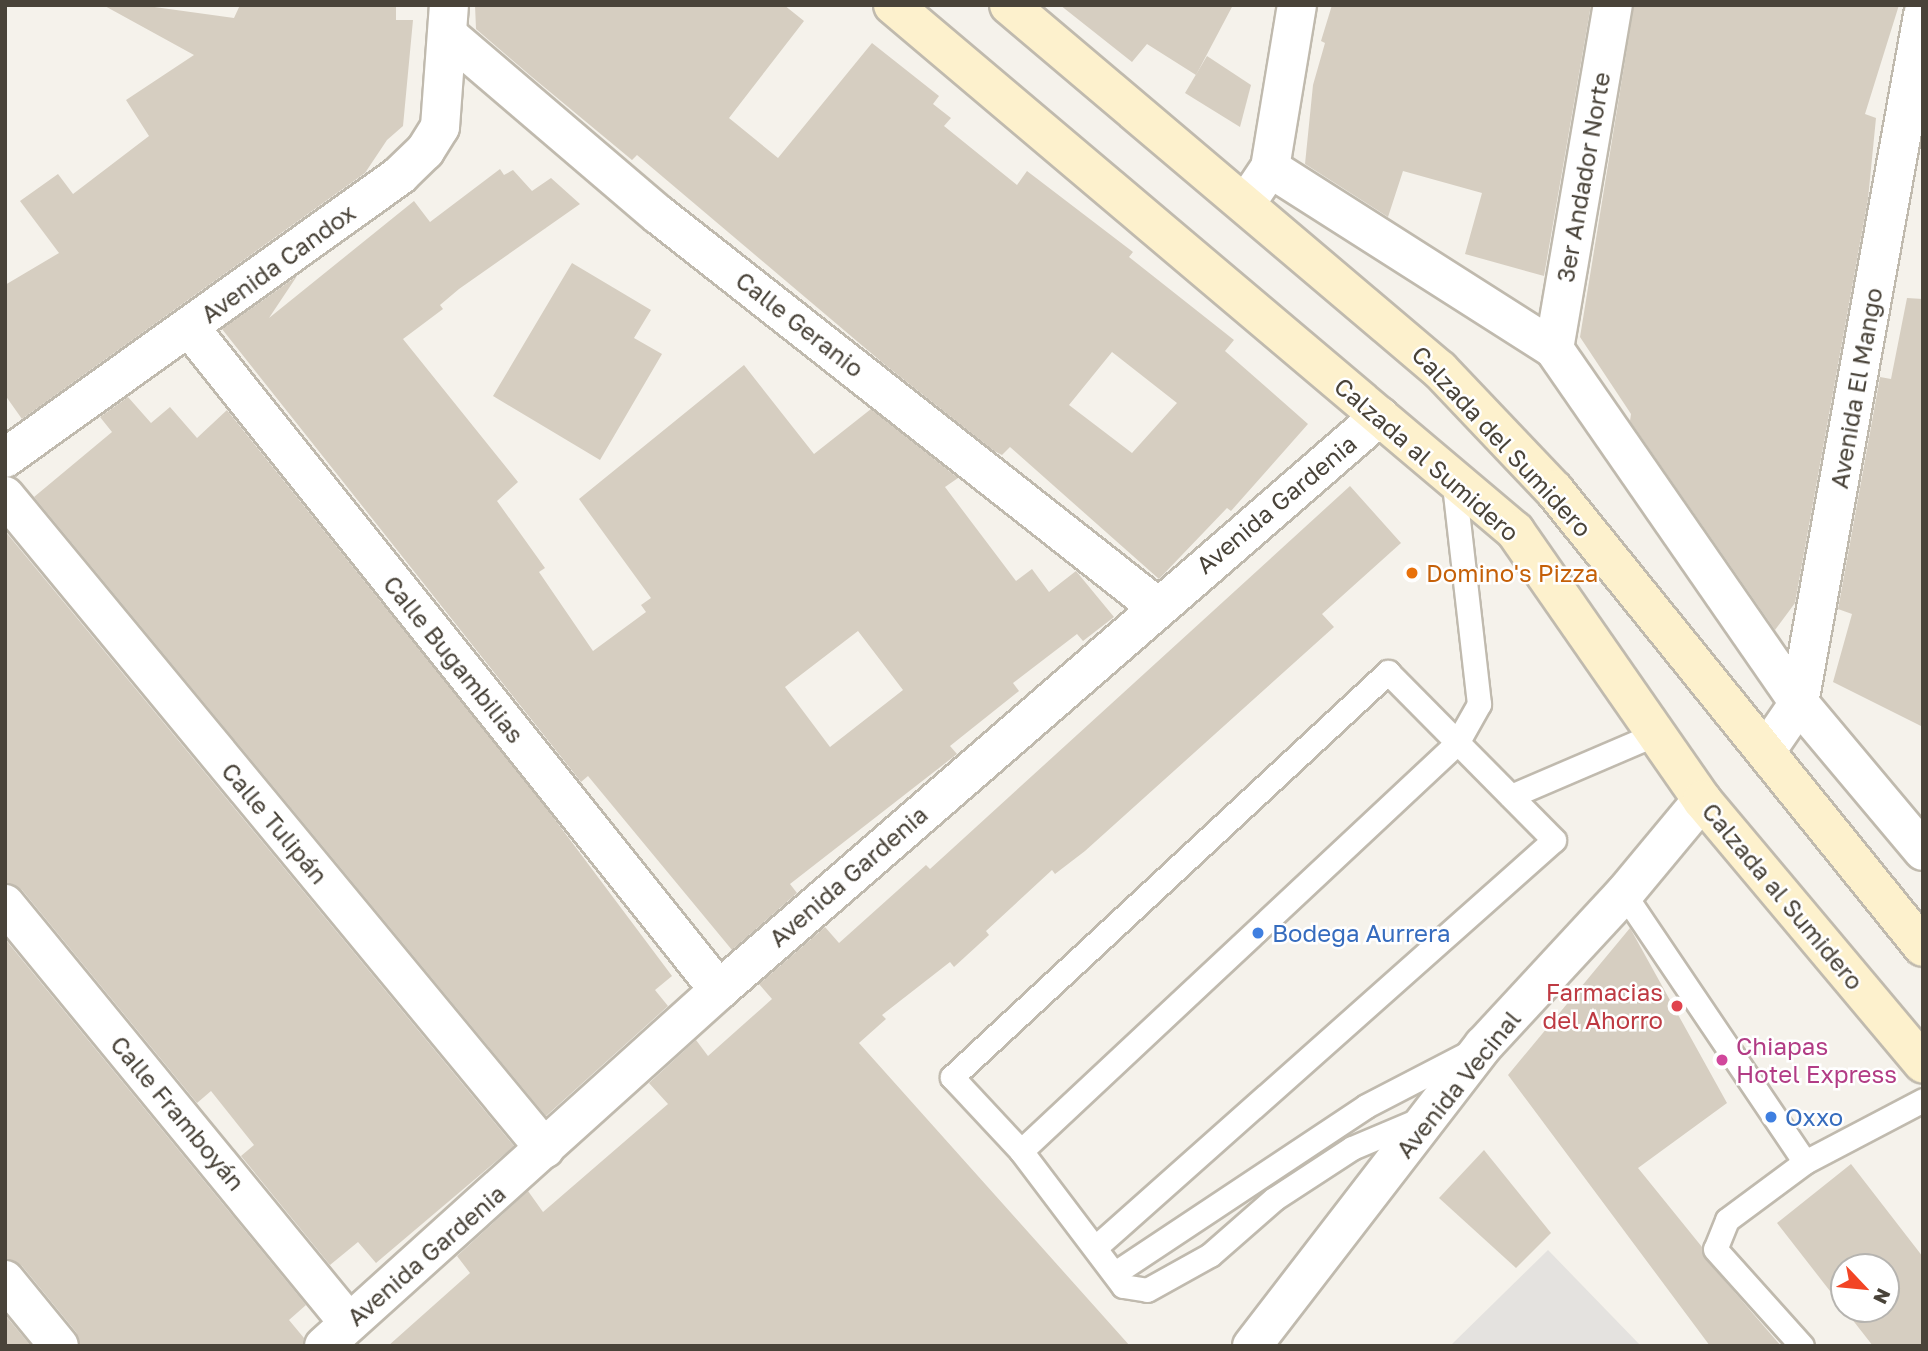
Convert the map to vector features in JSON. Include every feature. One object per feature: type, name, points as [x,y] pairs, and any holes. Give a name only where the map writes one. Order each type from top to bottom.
[{"type":"main road","name":"Calzada al Sumidero","points":[[892,5],[1515,531],[1702,800],[1923,1063]]},
{"type":"main road","name":"Calzada del Sumidero","points":[[1009,5],[1440,370],[1526,460],[1766,751],[1923,947]]},
{"type":"street","points":[[1245,203],[1270,168],[1297,5]]},
{"type":"street","name":"3er Andador Norte","points":[[1554,349],[1612,5]]},
{"type":"street","name":"Avenida El Mango","points":[[1766,751],[1799,703],[1923,15]]},
{"type":"street","name":"Avenida Candox","points":[[5,458],[400,175],[425,151],[440,127],[449,20]]},
{"type":"street","name":"Calle Geranio","points":[[449,20],[659,215],[1156,606]]},
{"type":"street","points":[[1270,168],[1554,349],[1799,703],[1923,851]]},
{"type":"street","name":"Calle Bugambilias","points":[[189,327],[719,990]]},
{"type":"street","name":"Avenida Gardenia","points":[[337,1334],[719,990],[1156,606],[1380,415]]},
{"type":"street","name":"Calle Tulipán","points":[[5,496],[545,1149]]},
{"type":"street","name":"Avenida Vecinal","points":[[1260,1343],[1484,1045],[1624,894],[1702,800]]},
{"type":"street","name":"Calle Framboyán","points":[[5,904],[337,1334]]},
{"type":"street","points":[[5,1280],[59,1346]]},
{"type":"lane","points":[[1021,1151],[1457,743],[1479,704],[1453,477]]},
{"type":"lane","points":[[1097,1246],[1554,840],[1388,672],[952,1077],[1021,1151],[1097,1246],[1124,1286],[1147,1290],[1210,1255],[1274,1199],[1352,1148],[1433,1114]]},
{"type":"lane","points":[[1511,796],[1656,734]]},
{"type":"lane","points":[[1624,894],[1805,1162]]},
{"type":"lane","points":[[1115,1273],[1366,1107],[1484,1045]]},
{"type":"lane","points":[[1802,1346],[1715,1249],[1727,1220],[1805,1162],[1923,1100]]},
{"type":"shaded area","points":[[1548,1250],[1641,1346],[1450,1346]]},
{"type":"building","points":[[103,5],[140,5],[234,18],[240,5],[396,5],[396,20],[413,20],[403,126],[387,140],[365,173],[22,419],[5,395],[5,285],[59,253],[20,201],[58,174],[73,194],[149,136],[126,100],[194,55]]},
{"type":"building","points":[[475,5],[784,5],[804,21],[729,118],[778,158],[872,43],[939,96],[933,104],[951,118],[944,126],[1017,185],[1027,171],[1133,252],[1129,257],[1234,340],[1225,351],[1308,424],[1231,511],[1227,508],[1159,579],[1010,447],[1002,455],[994,451],[884,364],[637,155],[632,160],[476,29]],"holes":[[[1112,352],[1177,403],[1132,453],[1069,405]]]},
{"type":"building","points":[[1060,5],[1233,5],[1196,75],[1147,44],[1132,62]]},
{"type":"building","points":[[1332,5],[1591,5],[1544,276],[1465,254],[1482,193],[1403,171],[1388,217],[1305,164],[1313,85],[1325,43],[1321,41]]},
{"type":"building","points":[[1634,5],[1899,5],[1865,114],[1876,118],[1868,199],[1795,603],[1775,630],[1630,421],[1631,414],[1580,337]]},
{"type":"building","points":[[1207,56],[1251,85],[1240,127],[1185,93]]},
{"type":"building","points":[[500,169],[504,175],[513,170],[532,191],[551,178],[580,204],[459,289],[440,305],[443,309],[403,339],[518,482],[497,501],[545,568],[539,572],[593,651],[646,612],[641,605],[651,598],[579,499],[744,365],[814,454],[871,409],[958,478],[945,487],[1016,581],[1032,569],[1049,592],[1076,571],[1114,617],[1083,641],[1077,634],[1013,683],[1019,691],[950,746],[957,754],[790,884],[797,893],[732,950],[588,776],[581,782],[222,329],[297,276],[269,318],[414,201],[430,222]],"holes":[[[858,631],[903,690],[830,747],[785,687]]]},
{"type":"building","points":[[572,263],[651,310],[634,338],[662,354],[600,460],[493,396]]},
{"type":"building","points":[[1907,298],[1923,299],[1923,727],[1833,682],[1852,614],[1838,609],[1880,377],[1891,379]]},
{"type":"building","points":[[128,397],[151,423],[170,407],[197,438],[227,410],[547,809],[672,976],[655,990],[668,1006],[546,1116],[34,497],[112,432],[100,417]]},
{"type":"building","points":[[1350,486],[1401,543],[1322,614],[1334,627],[1085,851],[1055,874],[1052,870],[986,931],[989,935],[954,967],[950,962],[882,1015],[886,1019],[859,1043],[1130,1346],[388,1346],[470,1273],[457,1256],[528,1191],[543,1212],[668,1104],[649,1083],[696,1040],[708,1056],[772,999],[759,984],[825,927],[839,943],[926,865],[930,869]]},
{"type":"building","points":[[5,531],[514,1146],[376,1263],[358,1242],[330,1265],[241,1156],[254,1145],[211,1091],[197,1103],[22,890],[5,883]]},
{"type":"building","points":[[1630,928],[1727,1103],[1638,1168],[1702,1247],[1705,1258],[1781,1346],[1710,1346],[1508,1075]]},
{"type":"building","points":[[5,939],[306,1305],[289,1320],[304,1338],[303,1346],[80,1346],[76,1332],[22,1266],[5,1259]]},
{"type":"building","points":[[1484,1150],[1551,1233],[1516,1268],[1439,1198]]},
{"type":"building","points":[[1851,1164],[1923,1257],[1923,1346],[1873,1346],[1855,1323],[1900,1323],[1900,1253],[1830,1253],[1830,1291],[1777,1223]]},
{"type":"building","points":[[5,1315],[31,1346],[5,1346]]},
{"type":"place","name":"Domino's Pizza","points":[[1412,573]]},
{"type":"place","name":"Bodega Aurrera","points":[[1258,933]]},
{"type":"place","name":"Farmacias del Ahorro","points":[[1677,1006]]},
{"type":"place","name":"Chiapas Hotel Express","points":[[1722,1060]]},
{"type":"place","name":"Oxxo","points":[[1771,1117]]}]
